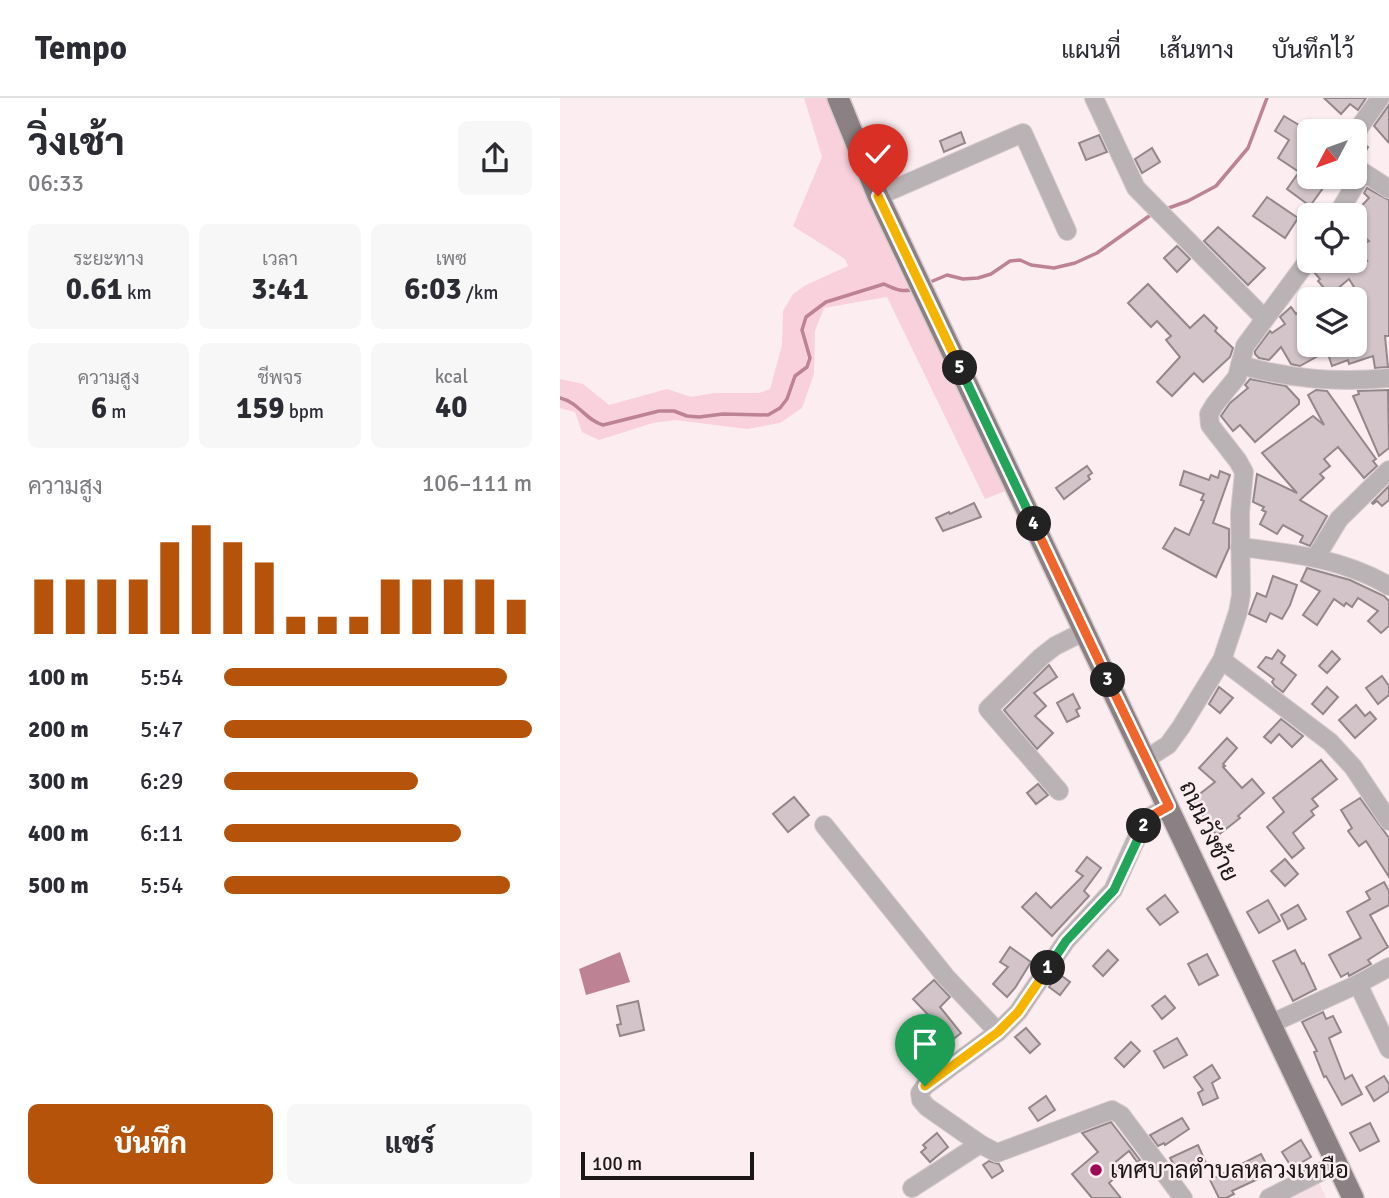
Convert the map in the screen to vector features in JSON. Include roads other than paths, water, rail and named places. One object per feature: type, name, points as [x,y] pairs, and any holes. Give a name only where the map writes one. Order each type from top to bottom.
[{"type":"main road","name":"ถนนวังซ้าย","points":[[838,98],[878,196],[1353,1198]]},
{"type":"street","points":[[1094,98],[1136,188],[1264,318]]},
{"type":"street","points":[[1365,119],[1380,98]]},
{"type":"street","points":[[878,196],[1023,133],[1067,231]]},
{"type":"street","points":[[1367,175],[1389,189]]},
{"type":"street","points":[[1146,760],[1168,745],[1222,660],[1238,612],[1241,595],[1240,513],[1244,472],[1210,425],[1209,414],[1237,377],[1245,346],[1299,273]]},
{"type":"street","points":[[1240,365],[1274,374],[1311,379],[1349,382],[1389,378]]},
{"type":"street","points":[[1316,557],[1339,519],[1389,470]]},
{"type":"street","points":[[1240,547],[1316,557],[1389,586]]},
{"type":"street","points":[[1059,792],[988,709],[1048,651],[1085,631]]},
{"type":"street","points":[[1222,660],[1330,742],[1353,767],[1389,821]]},
{"type":"street","points":[[1169,806],[1151,816],[1138,835],[1114,890],[1066,941],[1018,1012],[998,1032],[919,1093],[927,1107],[997,1153],[1112,1111],[1121,1115],[1182,1198]]},
{"type":"street","points":[[824,825],[946,977],[998,1032]]},
{"type":"street","points":[[1270,1024],[1389,967]]},
{"type":"street","points":[[1358,984],[1389,1049]]},
{"type":"street","points":[[912,1188],[980,1144]]},
{"type":"street","points":[[1269,1198],[1336,1164]]},
{"type":"waterway","points":[[1166,209],[1216,186],[1248,148],[1267,98]]},
{"type":"waterway","points":[[928,283],[947,275],[963,279],[978,278],[991,274],[1010,261],[1020,260],[1031,265],[1054,268],[1075,263],[1097,253],[1152,214]]},
{"type":"waterway","points":[[560,398],[603,425],[659,411],[674,411],[699,417],[723,414],[768,415],[780,408],[787,399],[795,376],[807,367],[810,358],[802,330],[806,317],[826,302],[884,284],[895,289],[914,289]]},
{"type":"place","name":"เทศบาลตำบลหลวงเหนือ","points":[[1096,1170]]}]
